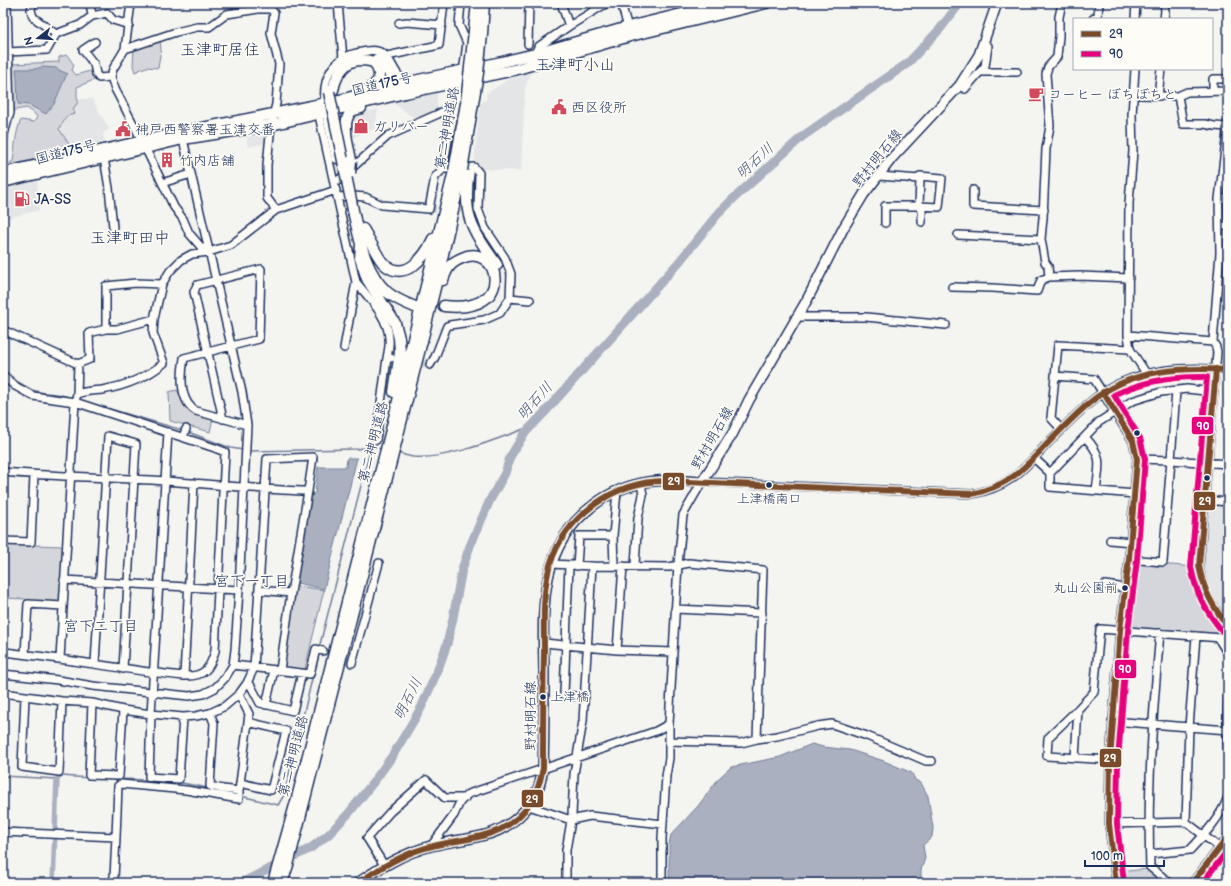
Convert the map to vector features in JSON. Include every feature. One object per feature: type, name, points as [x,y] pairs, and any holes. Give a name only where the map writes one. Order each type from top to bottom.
[{"type":"highway","name":"第二神明道路","points":[[381,482],[380,469],[424,333],[462,170],[475,122],[478,73],[477,3]]},
{"type":"highway","name":"第二神明道路","points":[[273,883],[301,796],[381,482],[391,434],[441,226],[462,170],[466,103],[484,3]]},
{"type":"highway","name":"国道175号","points":[[182,135],[270,125],[322,108],[340,100],[405,83],[629,31],[727,3]]},
{"type":"highway","name":"国道175号","points":[[3,173],[144,144],[273,114],[371,102],[405,93],[514,70],[629,31],[766,3]]},
{"type":"highway","points":[[391,434],[400,352],[400,338],[395,323],[367,279],[360,258],[361,244],[357,213],[348,177],[329,82],[336,67],[347,59],[370,55],[381,61],[390,74],[405,83]]},
{"type":"highway","points":[[331,91],[342,68],[352,61],[365,60],[374,62],[379,71],[379,78],[373,86],[340,100]]},
{"type":"highway","points":[[348,177],[351,160],[346,132],[346,120],[352,111],[371,102]]},
{"type":"highway","points":[[322,108],[337,158],[348,177]]},
{"type":"highway","name":"国道175号","points":[[3,182],[104,158],[144,144]]},
{"type":"highway","points":[[424,333],[433,318],[447,269],[453,263],[466,256],[475,256],[486,260],[494,271],[494,287],[488,296],[478,304],[442,309],[466,312],[482,308],[490,303],[495,297],[500,282],[497,265],[474,230],[468,217],[466,188],[462,170]]},
{"type":"highway","points":[[357,213],[364,229],[384,263],[393,269],[404,270],[417,264],[428,250],[435,234],[441,226]]},
{"type":"highway","points":[[361,244],[374,277],[387,292],[400,300],[416,304],[386,283],[378,272],[366,244],[364,229]]},
{"type":"highway","name":"第二神明道路","points":[[282,883],[288,865],[301,796]]},
{"type":"main road","name":"野村明石線","points":[[358,883],[384,865],[396,859],[431,846],[486,835],[504,828],[517,819],[529,806],[539,786],[544,768],[544,606],[546,588],[551,564],[557,548],[565,534],[595,503],[616,491],[641,483],[665,481],[702,482],[734,433],[749,400],[807,300],[844,227],[864,194],[892,158],[960,85],[979,55],[997,3]]},
{"type":"street","points":[[3,141],[10,113],[6,94],[8,52],[7,3]]},
{"type":"street","points":[[33,3],[31,10],[33,17],[56,34]]},
{"type":"street","points":[[90,3],[92,16]]},
{"type":"street","points":[[131,3],[125,49],[113,69],[111,77],[114,89],[144,144],[174,207],[184,218],[189,233],[201,247],[209,252]]},
{"type":"street","points":[[338,3],[343,58]]},
{"type":"street","points":[[387,56],[440,45],[444,3]]},
{"type":"street","points":[[336,191],[354,196],[365,197],[382,205],[429,209],[435,177],[443,169],[448,140],[462,81],[467,43],[459,25],[461,3]]},
{"type":"street","points":[[528,44],[529,3]]},
{"type":"street","points":[[561,3],[568,26]]},
{"type":"street","points":[[592,3],[594,11]]},
{"type":"street","points":[[535,54],[538,47],[568,26],[607,3]]},
{"type":"street","points":[[621,3],[629,31]]},
{"type":"street","points":[[1049,277],[1048,266],[1045,262],[1041,239],[1044,210],[1046,149],[1050,126],[1046,74],[1048,67],[1057,57],[1059,16],[1062,3]]},
{"type":"street","points":[[1094,18],[1098,15],[1099,3]]},
{"type":"street","points":[[1135,18],[1136,3]]},
{"type":"street","points":[[1164,3],[1164,18]]},
{"type":"street","points":[[125,49],[176,32],[197,27],[209,27],[227,14],[258,6],[271,9],[274,14],[271,33],[280,64],[276,104],[270,125],[267,165],[267,198],[276,210]]},
{"type":"street","points":[[8,52],[47,50],[56,34],[80,25],[92,16],[107,13],[113,20],[129,25]]},
{"type":"street","points":[[399,23],[406,22],[442,25]]},
{"type":"street","points":[[95,42],[83,50],[94,64],[96,74],[99,78],[111,77]]},
{"type":"street","points":[[960,85],[965,89],[985,66],[988,46],[983,43]]},
{"type":"street","points":[[344,348],[356,282],[336,191],[322,108],[327,79],[336,62],[359,52],[372,50],[387,56],[394,69],[405,83]]},
{"type":"street","points":[[1135,70],[1132,115],[1133,151],[1129,203],[1128,335],[1130,349],[1146,373]]},
{"type":"street","points":[[1158,96],[1161,70]]},
{"type":"street","points":[[980,72],[1017,72]]},
{"type":"street","points":[[1213,91],[1212,79],[1228,79]]},
{"type":"street","points":[[1134,93],[1158,96],[1178,96],[1186,92],[1228,91]]},
{"type":"street","points":[[1178,96],[1183,124],[1228,126]]},
{"type":"street","points":[[77,394],[126,385],[154,371],[164,363],[153,333],[154,319],[162,284],[170,271],[180,260],[192,254],[209,252],[231,245],[276,210],[336,191],[388,136],[458,103]]},
{"type":"street","points":[[1228,124],[1219,199],[1220,253],[1213,342],[1217,352],[1199,566],[1206,593],[1211,604],[1228,626]]},
{"type":"street","points":[[3,674],[58,680],[93,686],[189,696],[203,694],[215,688],[225,678],[233,665],[239,590],[247,425],[242,392],[182,135]]},
{"type":"street","points":[[104,158],[113,227]]},
{"type":"street","points":[[430,365],[448,326],[484,320],[500,313],[510,298],[511,274],[505,258],[485,228],[478,209],[479,173],[474,167],[443,169]]},
{"type":"street","points":[[162,182],[191,174]]},
{"type":"street","points":[[879,176],[920,180]]},
{"type":"street","points":[[885,223],[886,206],[918,206],[939,206],[942,178],[920,176],[918,206],[922,211],[922,222]]},
{"type":"street","points":[[973,190],[973,206],[1044,210]]},
{"type":"street","points":[[1219,199],[1228,198]]},
{"type":"street","points":[[1220,226],[1228,226]]},
{"type":"street","points":[[958,235],[1041,239]]},
{"type":"street","points":[[223,419],[208,352],[194,292],[197,285],[261,269],[259,339],[231,346],[208,352],[184,358],[182,371],[183,394],[190,407],[196,411],[223,419],[247,425]]},
{"type":"street","points":[[952,287],[1037,291],[1042,280],[1049,277],[1129,278]]},
{"type":"street","points":[[356,282],[380,312],[390,338],[389,358],[376,440]]},
{"type":"street","points":[[106,329],[106,286],[136,283],[162,284]]},
{"type":"street","points":[[510,298],[530,300]]},
{"type":"street","points":[[796,317],[866,317],[946,325]]},
{"type":"street","points":[[3,330],[78,364],[90,359],[89,333],[106,329],[117,329],[154,319]]},
{"type":"street","points":[[1128,335],[1213,342]]},
{"type":"street","points":[[1061,429],[1051,418],[1058,345],[1130,349]]},
{"type":"street","points":[[60,658],[78,364]]},
{"type":"street","points":[[662,883],[663,824],[666,776],[669,758],[668,741],[678,564],[683,515],[702,482],[972,494],[1003,485],[1016,476],[1072,418],[1103,392],[1119,383],[1146,373],[1183,368],[1228,370]]},
{"type":"street","points":[[3,376],[15,386],[33,396],[75,402],[225,452],[215,652],[208,668],[202,674],[184,676],[154,673],[60,658],[3,652]]},
{"type":"street","points":[[1055,376],[1094,379],[1132,440],[1137,459],[1131,542],[1120,630],[1110,760],[1109,824],[1116,883]]},
{"type":"street","points":[[1135,494],[1050,487],[1050,473],[1099,422],[1132,401],[1161,392],[1187,389],[1214,392]]},
{"type":"street","points":[[1129,559],[1162,562],[1176,391]]},
{"type":"street","points":[[183,437],[186,429]]},
{"type":"street","points":[[168,432],[158,585],[149,777],[179,779],[183,717]]},
{"type":"street","points":[[95,664],[108,436],[136,444],[123,669]]},
{"type":"street","points":[[1085,437],[1094,447],[1099,461],[1096,491]]},
{"type":"street","points":[[3,693],[62,701],[92,703],[123,710],[183,717],[210,713],[225,706],[239,694],[254,668],[267,459],[313,457],[277,670],[266,705]]},
{"type":"street","points":[[1034,458],[1050,473]]},
{"type":"street","points":[[1137,459],[1228,464]]},
{"type":"street","points":[[3,472],[34,475],[134,479],[264,490],[308,492]]},
{"type":"street","points":[[3,541],[31,542],[34,475]]},
{"type":"street","points":[[184,676],[194,483]]},
{"type":"street","points":[[635,566],[638,518],[643,494],[641,483]]},
{"type":"street","points":[[614,566],[613,536],[616,491]]},
{"type":"street","points":[[1205,500],[1228,502]]},
{"type":"street","points":[[577,566],[579,536],[613,536]]},
{"type":"street","points":[[1110,540],[1131,542]]},
{"type":"street","points":[[352,663],[378,563]]},
{"type":"street","points":[[551,564],[577,566],[669,567],[689,563],[764,570],[757,739]]},
{"type":"street","points":[[569,565],[564,695],[584,697]]},
{"type":"street","points":[[566,883],[566,850],[571,820],[574,774],[583,722],[592,566]]},
{"type":"street","points":[[617,650],[623,566]]},
{"type":"street","points":[[64,580],[239,590]]},
{"type":"street","points":[[1105,585],[1126,588]]},
{"type":"street","points":[[259,590],[291,593]]},
{"type":"street","points":[[25,654],[28,604],[63,606]]},
{"type":"street","points":[[675,609],[762,613]]},
{"type":"street","points":[[1110,760],[1047,756],[1048,738],[1094,692],[1100,628],[1218,638],[1222,638],[1228,633]]},
{"type":"street","points":[[1160,633],[1152,724],[1149,823],[1150,867],[1170,883]]},
{"type":"street","points":[[1186,822],[1189,727],[1196,636]]},
{"type":"street","points":[[1218,638],[1228,654]]},
{"type":"street","points":[[544,643],[617,650],[673,652]]},
{"type":"street","points":[[233,665],[310,674],[316,649],[323,651]]},
{"type":"street","points":[[246,683],[250,686],[260,703],[293,711],[302,673]]},
{"type":"street","points":[[110,883],[114,878],[118,786],[121,784],[186,790],[239,799],[249,714],[239,694]]},
{"type":"street","points":[[1228,695],[1228,759]]},
{"type":"street","points":[[25,696],[22,767],[59,772],[62,701]]},
{"type":"street","points":[[92,703],[89,775],[119,776],[123,710]]},
{"type":"street","points":[[1075,758],[1078,709]]},
{"type":"street","points":[[210,713],[214,723],[210,786],[223,789],[240,787],[271,790],[286,731],[248,722]]},
{"type":"street","points":[[1112,721],[1227,730]]},
{"type":"street","points":[[431,846],[454,815],[460,802],[468,794],[656,731],[669,724]]},
{"type":"street","points":[[668,741],[741,743],[832,724],[867,736],[926,761],[932,761]]},
{"type":"street","points":[[384,865],[367,838],[390,812],[426,780],[445,798],[465,798]]},
{"type":"street","points":[[1150,854],[1190,850],[1204,835],[1225,807],[1228,797]]},
{"type":"street","points":[[529,806],[571,820],[590,816],[663,824]]},
{"type":"street","points":[[1109,824],[1186,822],[1220,848]]},
{"type":"street","points":[[3,832],[116,837]]},
{"type":"street","points":[[1192,883],[1228,837]]},
{"type":"shaded area","points":[[160,40],[161,49],[158,68],[146,67],[135,72],[133,66],[134,48]]},
{"type":"shaded area","points":[[67,55],[74,65],[72,70],[76,75],[93,70],[96,79],[77,87],[78,102],[73,109],[75,114],[67,116],[59,129],[73,150],[11,165],[10,163],[13,161],[16,135],[21,120],[34,122],[37,117],[27,108],[12,112],[11,64],[59,62],[59,57]]},
{"type":"shaded area","points":[[531,73],[525,87],[521,171],[482,169],[478,163],[474,161],[480,103],[487,99],[486,94],[507,80]]},
{"type":"shaded area","points":[[437,92],[437,109],[417,120],[393,103]]},
{"type":"shaded area","points":[[77,99],[92,99],[109,129],[103,133],[105,142],[75,149],[59,130],[67,116],[74,114],[73,109],[78,102]]},
{"type":"shaded area","points":[[378,109],[375,128],[352,138],[350,129],[353,118],[357,114]]},
{"type":"shaded area","points":[[268,131],[267,143],[248,147],[246,135]]},
{"type":"shaded area","name":"JA-SS","points":[[37,180],[39,210],[8,218],[4,187]]},
{"type":"shaded area","points":[[177,390],[190,412],[213,418],[210,432],[170,421],[169,392]]},
{"type":"shaded area","points":[[1209,504],[1228,505],[1228,617],[1217,607],[1208,586],[1205,574],[1204,560]]},
{"type":"shaded area","points":[[3,544],[63,546],[61,600],[56,603],[28,602],[25,599],[3,598]]},
{"type":"shaded area","points":[[1133,562],[1195,567],[1202,593],[1225,628],[1225,632],[1221,636],[1125,629]]},
{"type":"shaded area","points":[[297,586],[324,590],[305,669],[284,668],[282,666],[294,588]]},
{"type":"shaded area","points":[[1147,869],[1166,883],[1120,883],[1118,872]]},
{"type":"water","points":[[42,67],[56,68],[68,74],[54,104],[46,114],[29,105],[18,104],[16,69],[35,69]]},
{"type":"water","points":[[347,458],[357,458],[324,589],[297,583],[311,496],[315,493],[318,467],[346,467]]},
{"type":"water","points":[[812,744],[823,747],[850,750],[884,761],[912,773],[915,780],[921,783],[928,796],[933,828],[932,837],[923,845],[925,858],[921,870],[921,883],[669,883],[669,844],[671,835],[698,806],[719,778],[731,767],[780,757]]},
{"type":"waterway","name":"明石川","points":[[241,883],[311,848],[329,834],[349,813],[393,755],[421,708],[437,672],[447,644],[462,569],[470,546],[490,500],[505,473],[510,457],[524,434],[679,262],[717,215],[733,199],[803,136],[908,63],[940,29],[960,3]]},
{"type":"waterway","points":[[3,369],[18,382],[32,390],[73,398]]},
{"type":"waterway","points":[[86,402],[182,430]]},
{"type":"waterway","points":[[398,453],[413,457],[427,457],[457,452],[532,426]]},
{"type":"waterway","points":[[188,432],[231,448],[243,450]]},
{"type":"waterway","points":[[249,451],[357,449],[371,447],[382,449]]},
{"type":"waterway","points":[[319,648],[371,447]]},
{"type":"waterway","points":[[241,796],[278,805],[284,795],[313,675]]},
{"type":"waterway","points":[[3,776],[57,779],[62,776],[89,778]]},
{"type":"waterway","points":[[53,883],[57,779]]},
{"type":"waterway","points":[[119,779],[149,780]]},
{"type":"waterway","points":[[177,782],[208,788]]},
{"type":"tunnel","points":[[429,209],[473,209]]},
{"type":"tunnel","points":[[416,301],[444,306]]},
{"type":"tunnel","points":[[413,362],[430,365]]},
{"type":"tunnel","points":[[323,651],[352,663]]},
{"type":"transit line","name":"29","points":[[358,883],[389,863],[413,852],[497,831],[516,819],[531,802],[536,792],[543,768],[544,608],[547,576],[557,547],[567,531],[594,505],[628,487],[665,481],[972,494],[997,486],[1023,469],[1084,407],[1112,388],[1143,375],[1160,372],[1194,369],[1228,370]]},
{"type":"transit line","name":"29","points":[[1216,369],[1199,566],[1203,583],[1209,598],[1217,612],[1228,626]]},
{"type":"transit line","name":"90","points":[[1124,882],[1117,824],[1118,760],[1128,631],[1137,560],[1145,459],[1140,438],[1114,395],[1125,390],[1148,382],[1171,378],[1207,377],[1191,567],[1202,601],[1222,631]]},
{"type":"transit line","name":"29","points":[[1103,392],[1133,441],[1137,459],[1129,559],[1120,630],[1110,760],[1109,824],[1116,883]]},
{"type":"transit line","name":"29","points":[[1192,883],[1228,837]]},
{"type":"transit line","name":"90","points":[[1202,883],[1228,850]]},
{"type":"place","name":"コーヒー ぼちぼちと","points":[[1036,94]]},
{"type":"place","name":"西区役所","points":[[559,107]]},
{"type":"place","name":"ガリバー","points":[[361,126]]},
{"type":"place","name":"神戸西警察署玉津交番","points":[[123,129]]},
{"type":"place","name":"竹内店舗","points":[[167,160]]},
{"type":"place","name":"JA-SS","points":[[22,199]]},
{"type":"place","name":"上津橋南口","points":[[769,485]]},
{"type":"place","name":"丸山公園前","points":[[1125,588]]},
{"type":"place","name":"上津橋","points":[[543,697]]},
{"type":"district","name":"玉津町居住","points":[[220,50]]},
{"type":"district","name":"玉津町小山","points":[[575,65]]},
{"type":"district","name":"玉津町田中","points":[[130,238]]},
{"type":"district","name":"宮下一丁目","points":[[252,581]]},
{"type":"district","name":"宮下二丁目","points":[[101,626]]}]
